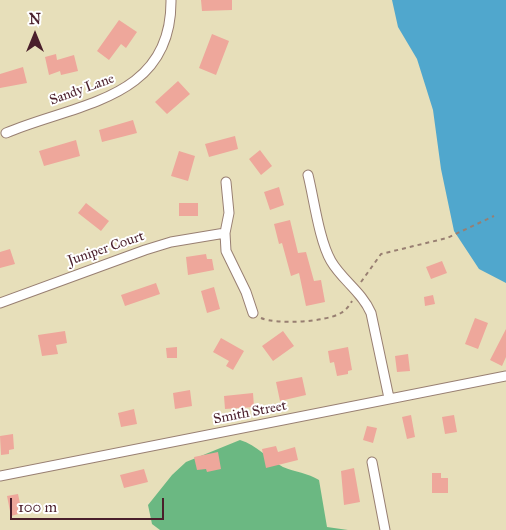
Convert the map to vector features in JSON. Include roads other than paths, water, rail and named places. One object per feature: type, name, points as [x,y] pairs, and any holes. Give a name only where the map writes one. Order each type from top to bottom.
[{"type":"street","name":"Sandy Lane","points":[[6,133],[102,100],[134,82],[154,61],[164,45],[171,16],[171,0]]},
{"type":"street","points":[[308,174],[330,260],[368,305],[371,313],[389,398]]},
{"type":"street","points":[[226,182],[229,212],[225,233],[226,251],[246,292],[253,313]]},
{"type":"street","name":"Juniper Court","points":[[0,303],[145,250],[171,242],[225,233]]},
{"type":"street","name":"Smith Street","points":[[0,476],[506,376]]},
{"type":"street","points":[[372,462],[385,530]]},
{"type":"water","points":[[392,0],[506,0],[506,283],[479,269],[454,231],[441,169],[433,110],[417,59],[398,27]]}]
